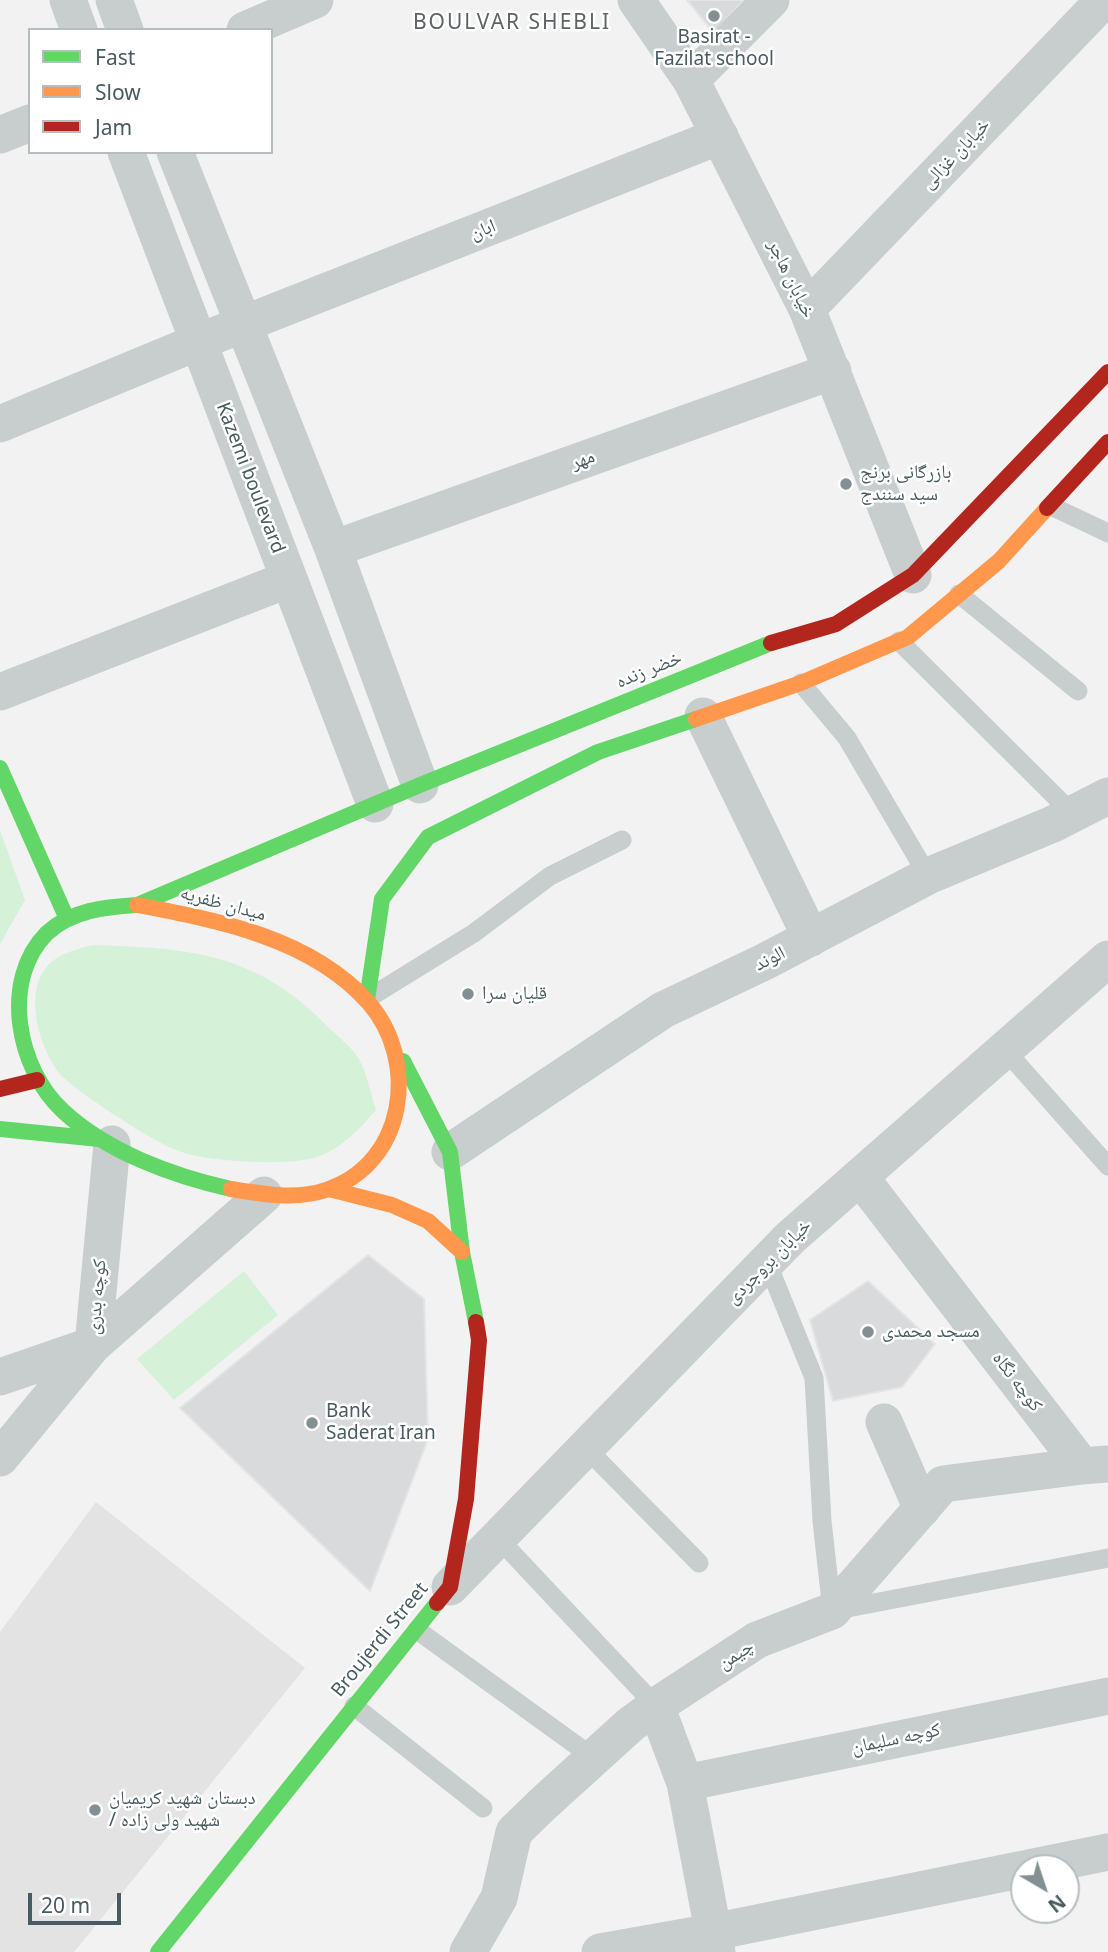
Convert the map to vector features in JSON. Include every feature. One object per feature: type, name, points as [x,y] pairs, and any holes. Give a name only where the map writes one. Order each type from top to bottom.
[{"type":"street","points":[[68,0],[78,28]]},
{"type":"street","points":[[114,0],[124,28]]},
{"type":"street","points":[[250,28],[314,0]]},
{"type":"street","name":"خیابان هاجر","points":[[636,0],[691,80],[807,309],[913,575]]},
{"type":"street","points":[[691,80],[771,0]]},
{"type":"street","name":"خیابان غزالی","points":[[807,309],[1104,0]]},
{"type":"street","points":[[0,135],[28,124]]},
{"type":"street","name":"ابان","points":[[0,424],[198,342],[720,136]]},
{"type":"street","name":"Kazemi boulevard","points":[[127,154],[375,804]]},
{"type":"street","points":[[176,154],[333,549],[420,785]]},
{"type":"street","name":"مهر","points":[[333,549],[833,371]]},
{"type":"street","name":"خضر زنده","points":[[137,905],[420,785],[763,646],[836,624],[913,575],[1108,372]]},
{"type":"street","points":[[367,1000],[382,899],[428,837],[598,752],[801,683],[899,640],[999,561],[1108,442]]},
{"type":"street","points":[[0,692],[289,579]]},
{"type":"street","points":[[703,716],[811,938]]},
{"type":"street","points":[[0,768],[67,919]]},
{"type":"street","name":"الوند","points":[[450,1152],[663,1010],[811,938],[928,876],[1073,814],[1108,796]]},
{"type":"street","name":"میدان ظفریه","points":[[137,905],[222,922],[271,940],[322,965],[367,1000],[386,1024],[396,1048],[401,1082],[400,1108],[393,1130],[377,1156],[330,1189],[264,1195],[192,1180],[108,1142],[60,1109],[14,1055],[5,1008],[9,973],[37,939],[67,919],[96,908],[137,905]]},
{"type":"street","name":"خیابان بروجردی","points":[[450,1587],[767,1262],[1108,959]]},
{"type":"street","points":[[396,1048],[450,1152]]},
{"type":"street","points":[[0,1089],[37,1080]]},
{"type":"street","points":[[0,1129],[108,1142]]},
{"type":"street","name":"کوچه بدری","points":[[0,1458],[93,1345],[108,1142]]},
{"type":"street","name":"Broujerdi Street","points":[[158,1952],[450,1587],[466,1499],[479,1340],[462,1252],[450,1152]]},
{"type":"street","name":"کوچه نگاه","points":[[860,1177],[1095,1465]]},
{"type":"street","points":[[330,1189],[392,1205],[428,1221],[462,1252]]},
{"type":"street","points":[[0,1377],[93,1345],[264,1195]]},
{"type":"street","points":[[884,1422],[922,1509]]},
{"type":"street","name":"چیمن","points":[[468,1952],[499,1898],[514,1832],[594,1758],[656,1706],[757,1640],[832,1611],[943,1484],[1095,1465]]},
{"type":"street","name":"کوچه سلیمان","points":[[685,1783],[1108,1696]]},
{"type":"street","points":[[656,1706],[685,1783],[715,1942]]},
{"type":"street","points":[[1080,1857],[1108,1852]]},
{"type":"street","points":[[600,1952],[715,1942],[1010,1872]]},
{"type":"lane","points":[[1051,506],[1108,533]]},
{"type":"lane","points":[[959,594],[1078,691]]},
{"type":"lane","points":[[899,640],[1073,814]]},
{"type":"lane","points":[[801,683],[848,738],[928,876]]},
{"type":"lane","points":[[367,1000],[474,933],[551,876],[622,840]]},
{"type":"lane","points":[[1006,1051],[1108,1166]]},
{"type":"lane","points":[[767,1262],[814,1378],[822,1521],[832,1611],[1108,1558]]},
{"type":"lane","points":[[587,1449],[699,1563]]},
{"type":"lane","points":[[497,1537],[656,1706]]},
{"type":"lane","points":[[417,1630],[594,1758]]},
{"type":"lane","points":[[354,1706],[483,1808]]},
{"type":"shaded area","name":"دبستان شهید کریمیان / شهید ولی زاده","points":[[96,1502],[305,1668],[74,1952],[0,1952],[0,1632]]},
{"type":"green space","points":[[0,830],[25,900],[0,944]]},
{"type":"green space","points":[[92,945],[190,952],[246,968],[273,982],[299,1001],[356,1055],[376,1110],[333,1150],[301,1160],[224,1160],[176,1150],[151,1137],[68,1082],[53,1064],[41,1038],[35,1008],[39,981],[45,969],[60,956]]},
{"type":"green space","points":[[244,1271],[278,1315],[174,1400],[137,1359]]},
{"type":"building","name":"Basirat - Fazilat school","points":[[687,0],[744,0],[714,33]]},
{"type":"building","name":"Bank Saderat Iran","points":[[368,1255],[424,1299],[428,1439],[370,1591],[180,1408]]},
{"type":"building","name":"مسجد محمدی","points":[[868,1281],[935,1344],[902,1387],[833,1401],[810,1320]]},
{"type":"traffic: fast","points":[[137,905],[420,785],[771,643]]},
{"type":"traffic: fast","points":[[367,1000],[382,899],[428,837],[598,752],[696,719]]},
{"type":"traffic: fast","points":[[0,768],[67,919]]},
{"type":"traffic: fast","points":[[137,905],[101,909],[67,919],[47,933],[32,952],[23,975],[19,999],[25,1049],[34,1072],[47,1093],[80,1126],[142,1161],[231,1189]]},
{"type":"traffic: fast","points":[[403,1061],[450,1152],[462,1252],[476,1322]]},
{"type":"traffic: fast","points":[[0,1129],[99,1139]]},
{"type":"traffic: fast","points":[[158,1952],[437,1603]]},
{"type":"traffic: slow","points":[[696,719],[801,683],[908,637],[999,561],[1047,508]]},
{"type":"traffic: slow","points":[[137,905],[230,925],[291,947],[319,962],[345,980],[368,1002],[384,1026],[395,1053],[399,1081],[396,1108],[388,1135],[374,1158],[353,1177],[326,1190],[303,1195],[231,1189]]},
{"type":"traffic: slow","points":[[329,1189],[392,1205],[428,1221],[462,1252]]},
{"type":"traffic: jam","points":[[771,643],[836,624],[913,575],[1108,372]]},
{"type":"traffic: jam","points":[[1047,508],[1108,442]]},
{"type":"traffic: jam","points":[[0,1089],[37,1080]]},
{"type":"traffic: jam","points":[[437,1603],[450,1587],[466,1499],[479,1340],[476,1322]]},
{"type":"place","name":"Basirat - Fazilat school","points":[[714,16]]},
{"type":"place","name":"بازرگانی برنج سید سنندج","points":[[846,484]]},
{"type":"place","name":"قلیان سرا","points":[[468,994]]},
{"type":"place","name":"مسجد محمدی","points":[[868,1332]]},
{"type":"place","name":"Bank Saderat Iran","points":[[312,1423]]},
{"type":"place","name":"دبستان شهید کریمیان / شهید ولی زاده","points":[[95,1810]]},
{"type":"district","name":"BOULVAR SHEBLI","points":[[512,23]]}]
